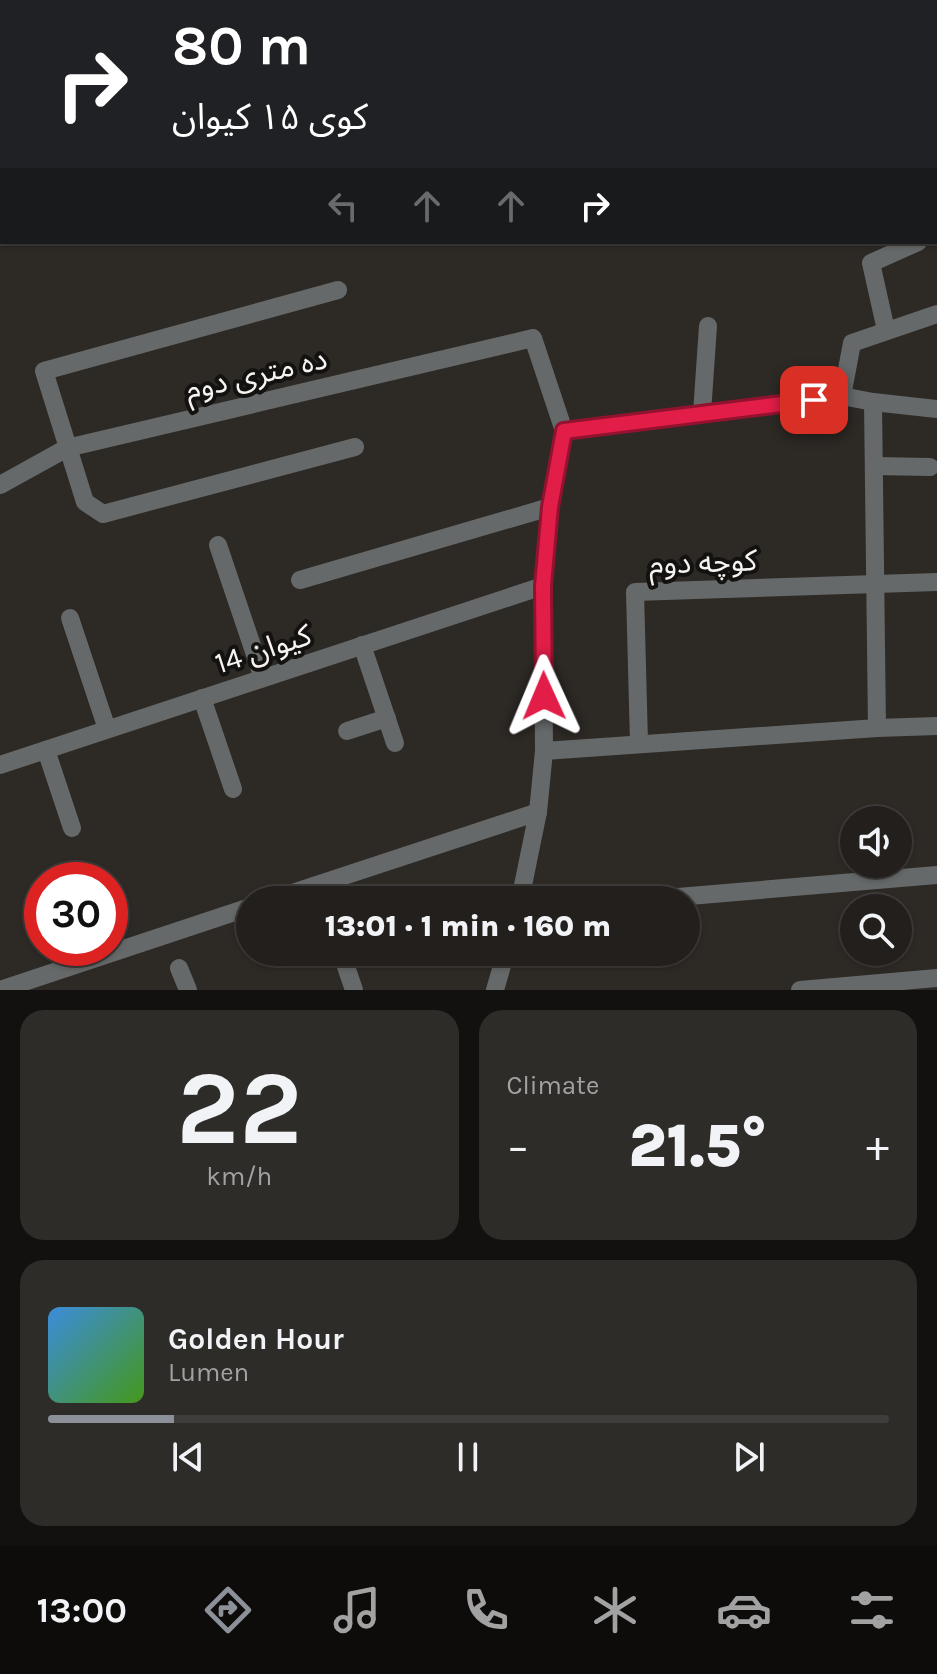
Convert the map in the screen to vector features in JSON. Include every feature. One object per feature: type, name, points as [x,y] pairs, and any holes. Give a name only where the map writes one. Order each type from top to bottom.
[{"type":"street","points":[[852,270],[914,244]]},
{"type":"street","points":[[871,263],[886,330]]},
{"type":"street","points":[[338,290],[44,371],[85,502],[103,514],[355,447]]},
{"type":"street","points":[[842,396],[852,343],[937,314]]},
{"type":"street","points":[[702,413],[708,326]]},
{"type":"street","name":"ده متری دوم","points":[[0,485],[67,448],[533,338],[564,431]]},
{"type":"street","points":[[523,886],[538,812],[544,751],[543,586],[550,507],[564,431],[842,396],[937,409]]},
{"type":"street","points":[[873,402],[877,728]]},
{"type":"street","points":[[874,466],[930,467]]},
{"type":"street","points":[[300,580],[550,507]]},
{"type":"street","points":[[218,545],[263,678]]},
{"type":"street","points":[[876,584],[937,582]]},
{"type":"street","name":"کوچه دوم","points":[[639,743],[635,592],[876,584]]},
{"type":"street","name":"کیوان 14","points":[[0,765],[543,586]]},
{"type":"street","points":[[70,618],[107,729]]},
{"type":"street","points":[[362,645],[395,743]]},
{"type":"street","points":[[202,698],[233,789]]},
{"type":"street","points":[[347,731],[387,718]]},
{"type":"street","points":[[544,751],[937,726]]},
{"type":"street","points":[[46,750],[72,828]]},
{"type":"street","points":[[313,886],[538,812]]},
{"type":"street","points":[[700,895],[937,875]]},
{"type":"street","points":[[0,990],[236,912]]},
{"type":"street","points":[[346,966],[354,990]]},
{"type":"street","points":[[495,990],[502,966]]},
{"type":"street","points":[[179,968],[188,990]]},
{"type":"street","points":[[800,990],[903,986],[937,978]]},
{"type":"route","points":[[544,696],[543,586],[550,507],[564,431],[814,400]]}]
